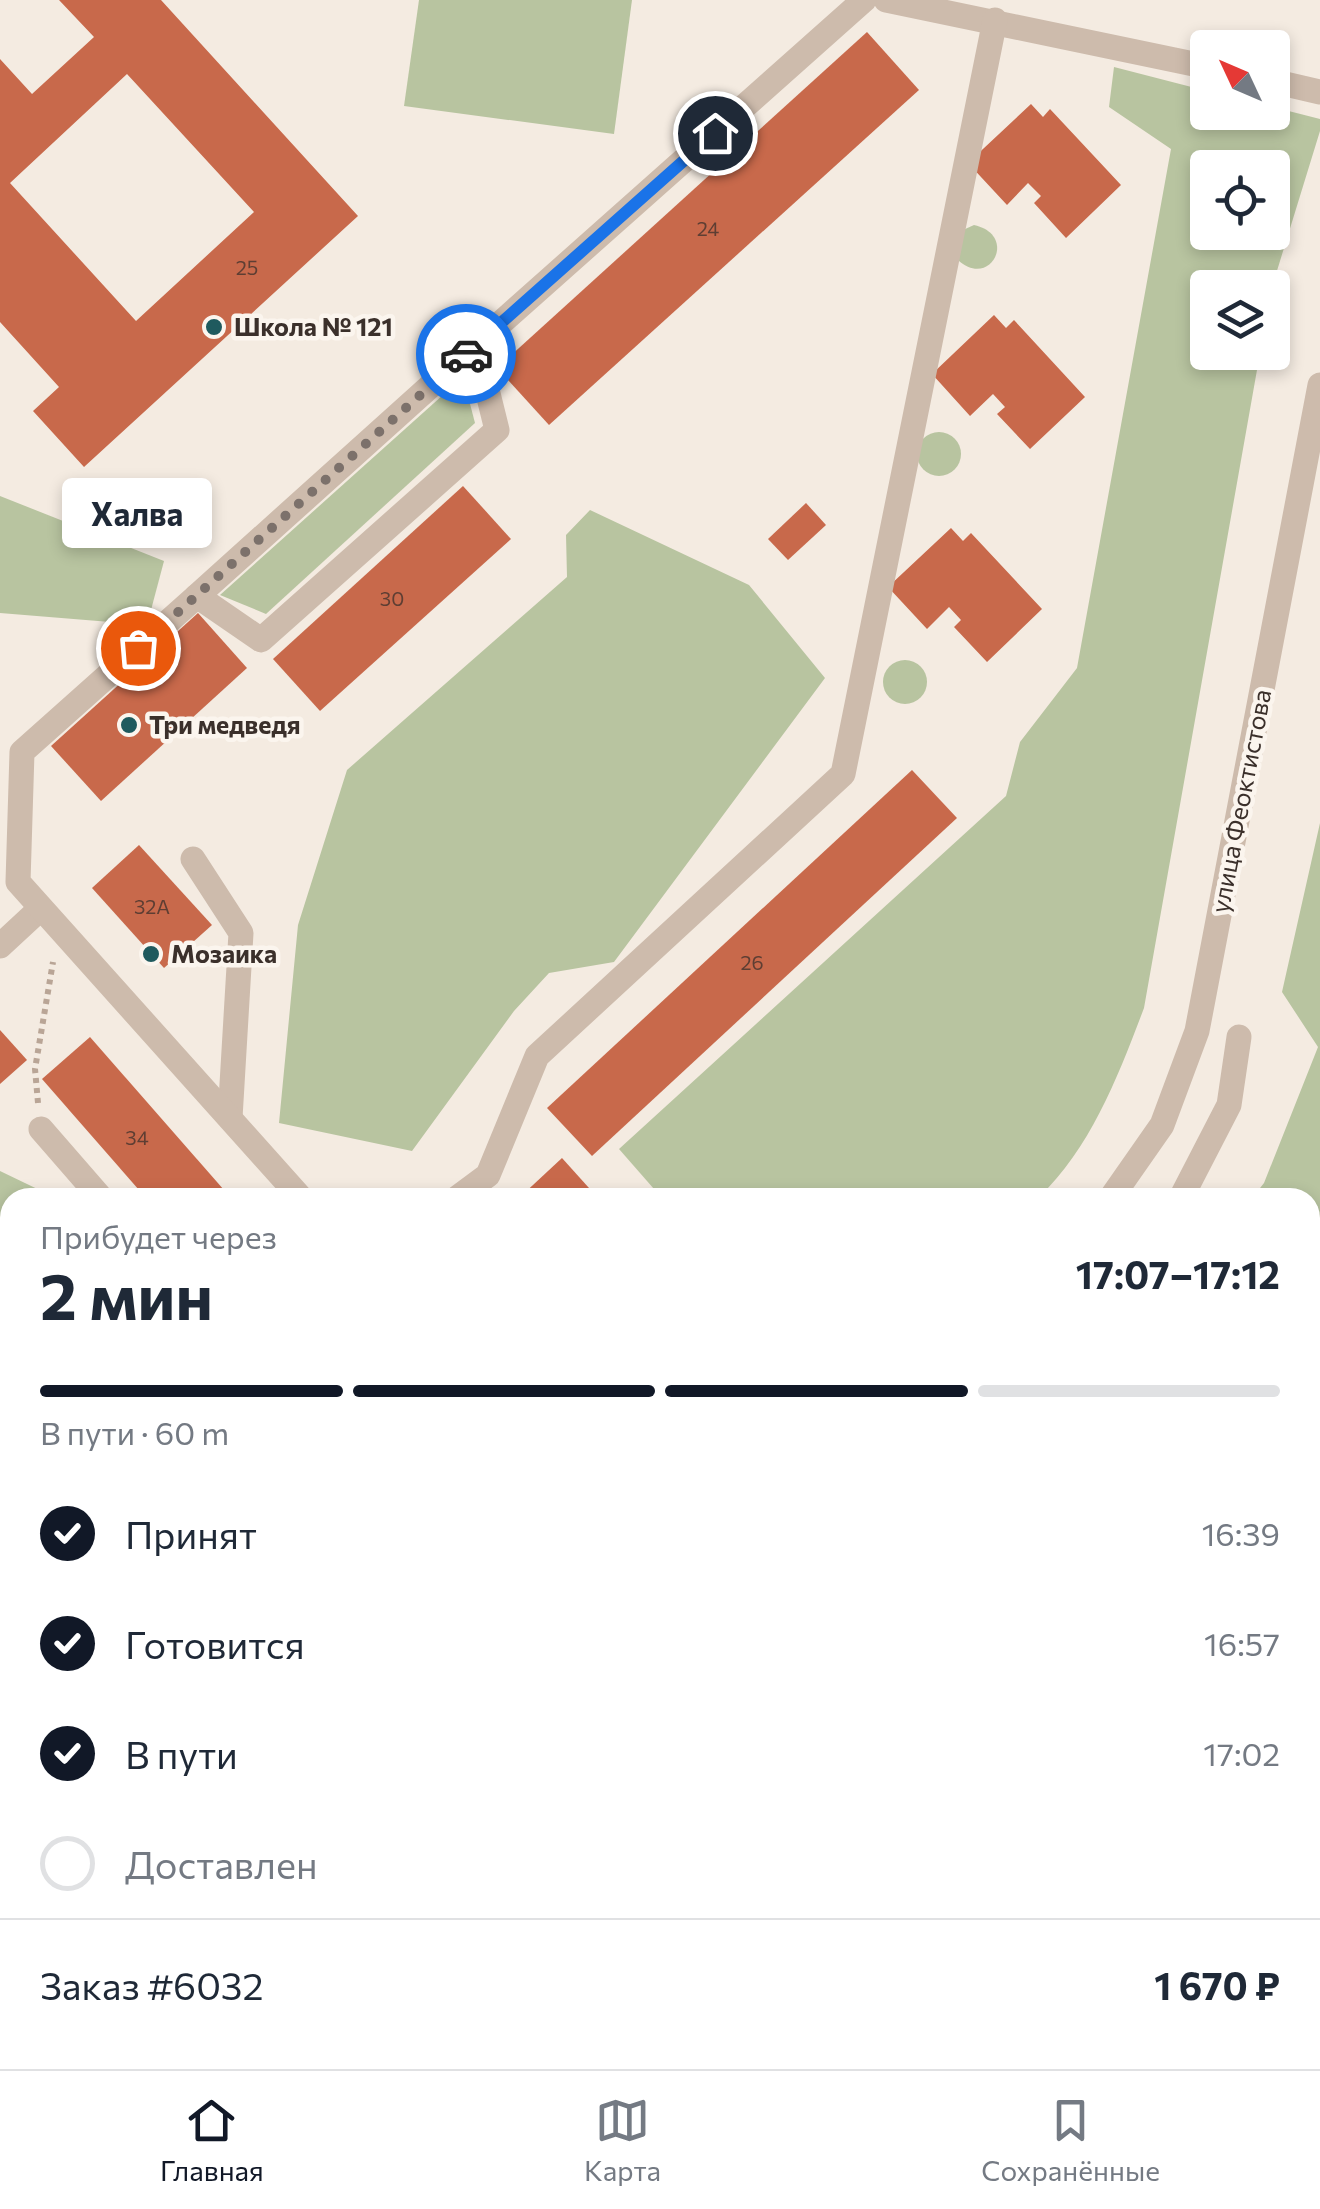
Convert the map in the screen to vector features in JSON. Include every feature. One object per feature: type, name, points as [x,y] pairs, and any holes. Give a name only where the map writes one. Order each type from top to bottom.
[{"type":"street","points":[[292,1188],[18,882],[22,752],[864,0]]},
{"type":"street","points":[[886,0],[1190,63]]},
{"type":"street","points":[[471,1188],[488,1175],[537,1056],[842,774],[994,20]]},
{"type":"street","points":[[1290,86],[1320,92]]},
{"type":"street","points":[[197,596],[260,640],[497,430],[476,345]]},
{"type":"street","name":"улица Феоктистова","points":[[1118,1188],[1162,1125],[1196,1030],[1320,386]]},
{"type":"street","points":[[193,859],[241,933],[230,1118]]},
{"type":"street","points":[[0,946],[40,910]]},
{"type":"street","points":[[1185,1188],[1229,1106],[1239,1037]]},
{"type":"street","points":[[41,1129],[93,1188]]},
{"type":"path","points":[[41,1129],[34,1069],[58,930]]},
{"type":"green space","points":[[419,0],[632,0],[614,134],[404,106]]},
{"type":"green space","points":[[1114,67],[1190,87],[1190,130],[1290,130],[1290,111],[1320,119],[1320,131],[1290,228],[1290,150],[1190,150],[1190,250],[1283,250],[1277,270],[1190,270],[1190,370],[1257,370],[1144,1008],[1124,1058],[1088,1133],[1048,1188],[653,1188],[619,1149],[1006,796],[1020,742],[1077,668],[1171,149],[1109,107]]},
{"type":"green space","points":[[974,225],[988,231],[997,248],[995,258],[980,269],[958,260],[963,230]]},
{"type":"green space","points":[[463,377],[475,423],[266,614],[220,595]]},
{"type":"green space","points":[[939,432],[954,439],[961,454],[954,469],[939,476],[924,469],[917,454],[924,439]]},
{"type":"green space","points":[[0,496],[164,561],[147,625],[0,613]]},
{"type":"green space","points":[[590,510],[749,585],[825,678],[614,962],[549,973],[514,1011],[412,1151],[279,1123],[298,925],[347,770],[567,577],[566,535]]},
{"type":"green space","points":[[905,660],[920,667],[927,682],[920,697],[905,704],[890,697],[883,682],[890,667]]},
{"type":"green space","points":[[1320,823],[1320,1188],[1260,1188],[1318,1047],[1282,992]]},
{"type":"green space","points":[[0,1171],[35,1188],[0,1188]]},
{"type":"building","points":[[59,0],[161,0],[358,216],[84,467],[33,411],[59,387],[0,322],[0,59],[32,94],[94,37]],"holes":[[[127,74],[254,212],[136,321],[10,183]]]},
{"type":"building","points":[[867,32],[919,90],[549,425],[497,368]]},
{"type":"building","points":[[1031,104],[1043,117],[1050,109],[1121,185],[1066,238],[1034,203],[1041,196],[1028,183],[1007,205],[968,163]]},
{"type":"building","points":[[994,315],[1006,328],[1014,320],[1085,397],[1030,449],[997,414],[1005,407],[993,394],[970,416],[932,374]]},
{"type":"building","points":[[463,486],[511,539],[320,711],[273,659]]},
{"type":"building","points":[[806,503],[826,525],[788,560],[768,539]]},
{"type":"building","points":[[951,528],[963,541],[971,533],[1042,609],[987,662],[954,627],[961,620],[949,607],[927,629],[888,587]]},
{"type":"building","points":[[198,613],[247,668],[101,801],[51,746]]},
{"type":"building","points":[[912,770],[957,818],[592,1156],[547,1108]]},
{"type":"building","points":[[139,845],[212,925],[164,968],[92,888]]},
{"type":"building","points":[[0,1030],[27,1060],[0,1084]]},
{"type":"building","points":[[90,1037],[222,1188],[137,1188],[42,1079]]},
{"type":"building","points":[[562,1158],[589,1188],[530,1188]]},
{"type":"way so far","points":[[138,648],[466,354]]},
{"type":"place","name":"Школа № 121","points":[[214,327]]},
{"type":"place","name":"Халва","points":[[138,648]]},
{"type":"place","name":"Три медведя","points":[[129,725]]},
{"type":"place","name":"Мозаика","points":[[151,954]]},
{"type":"route","points":[[466,354],[715,133]]}]
